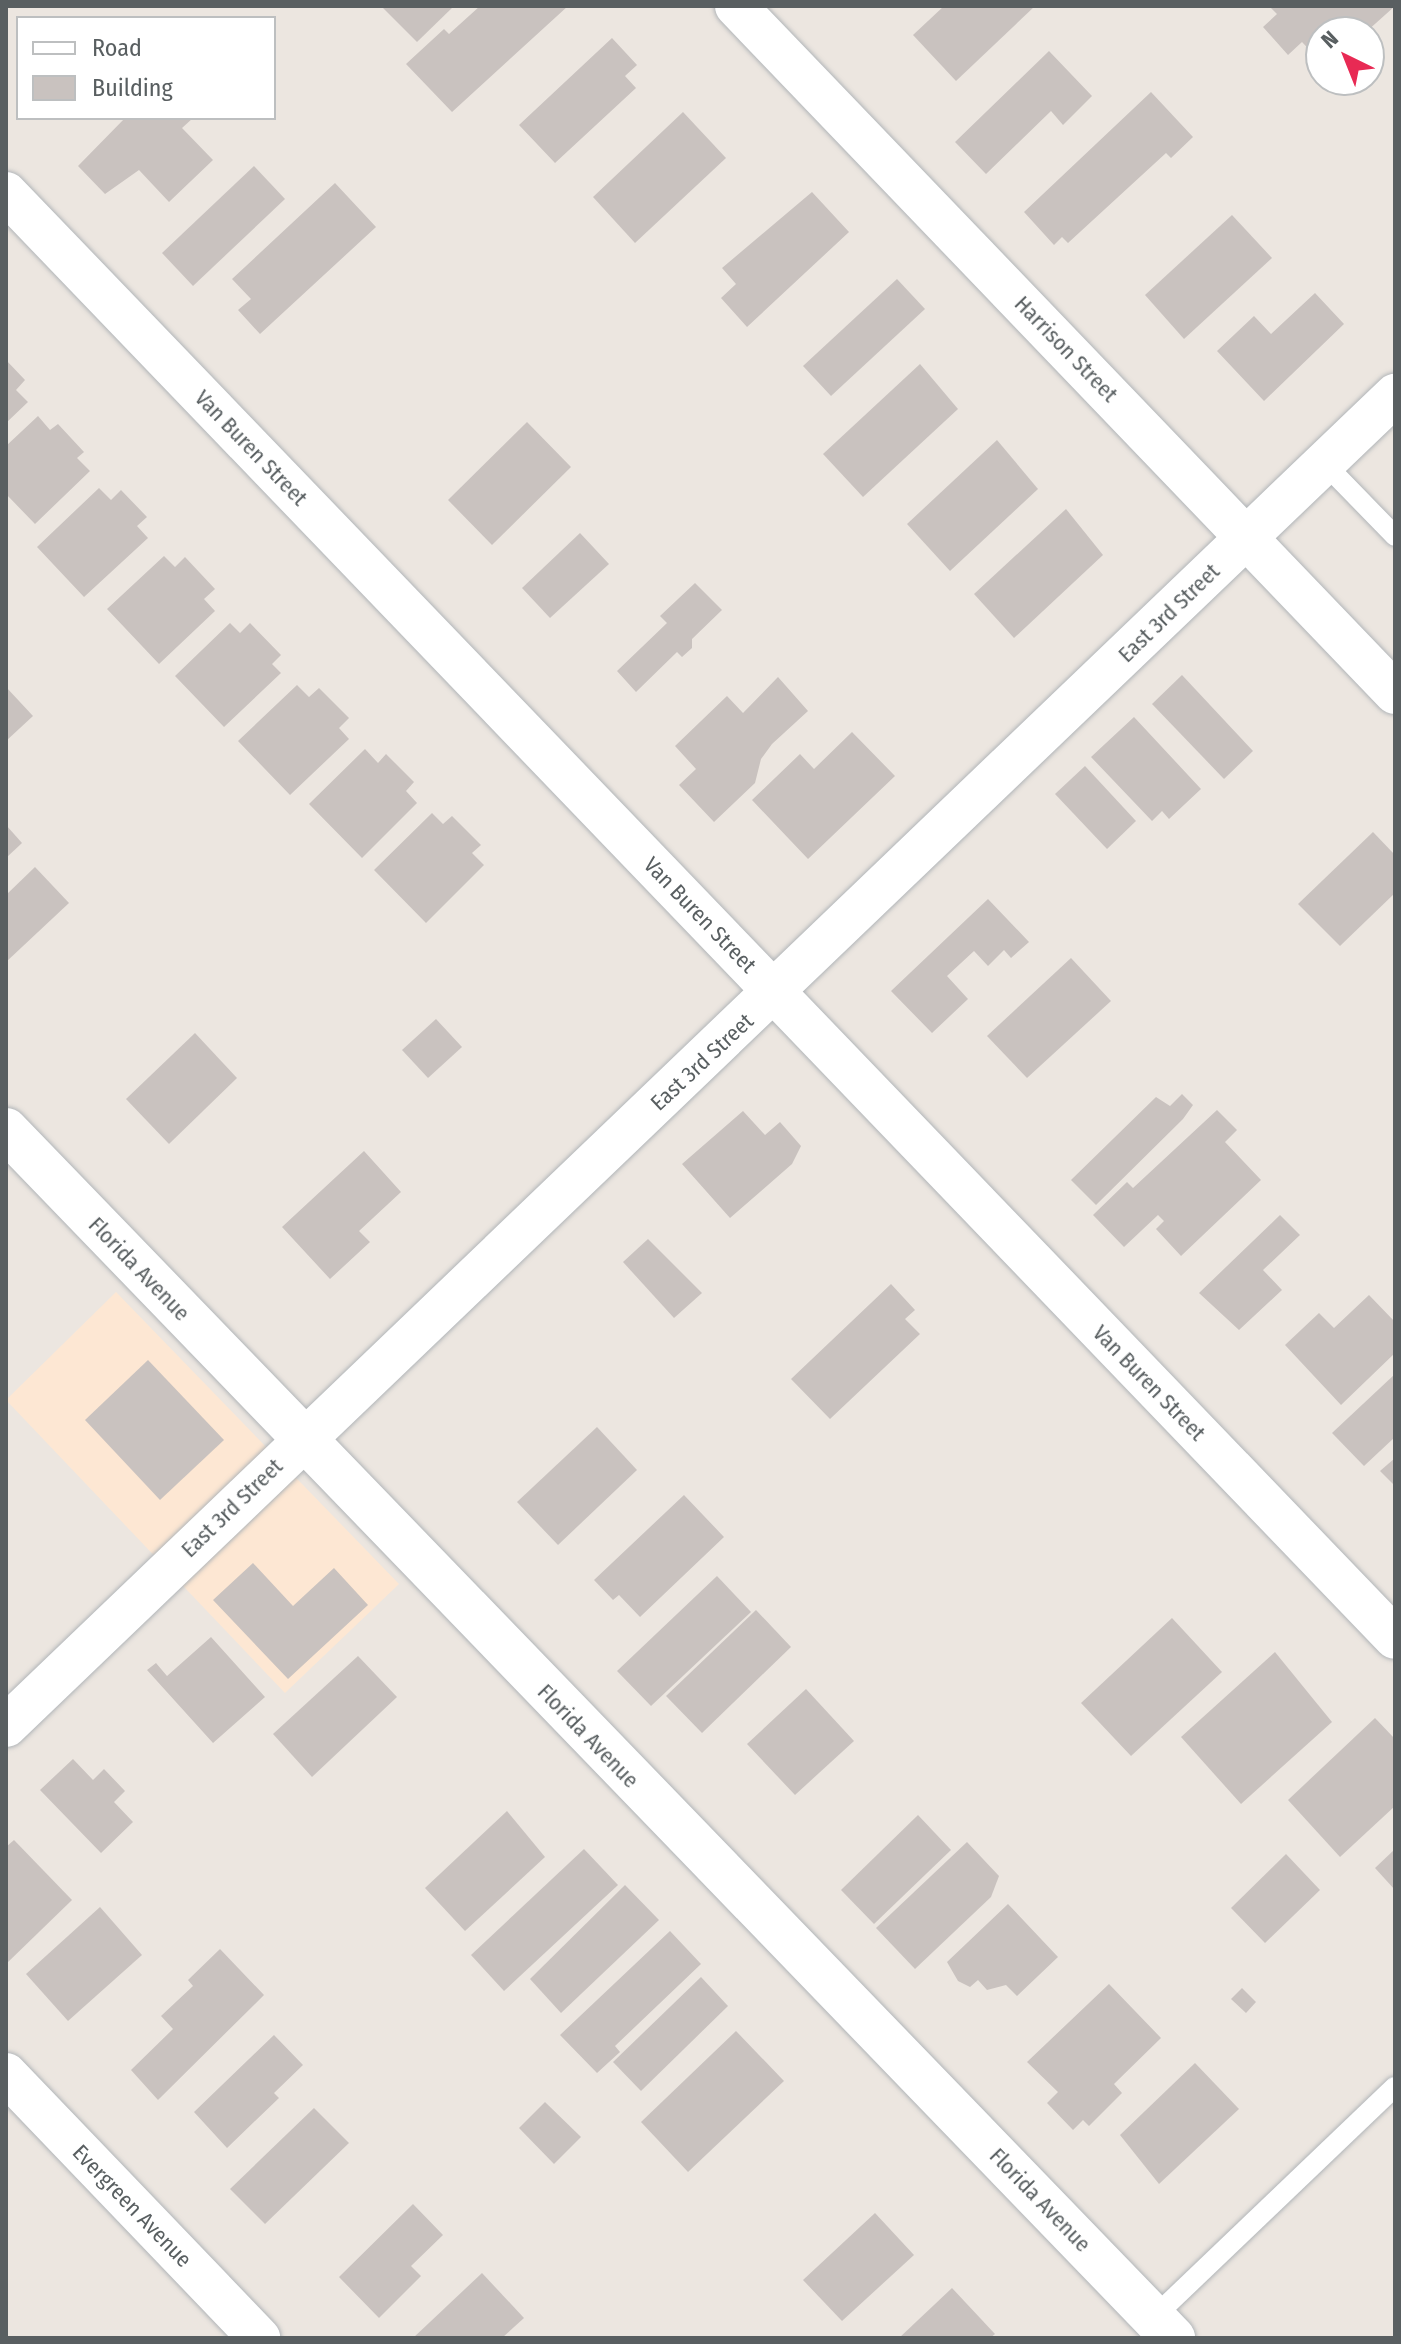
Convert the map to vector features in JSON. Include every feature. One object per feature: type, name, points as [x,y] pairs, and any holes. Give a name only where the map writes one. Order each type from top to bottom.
[{"type":"street","name":"Harrison Street","points":[[736,6],[1395,693]]},
{"type":"street","name":"Van Buren Street","points":[[6,193],[1395,1638]]},
{"type":"street","name":"East 3rd Street","points":[[6,1726],[775,993],[1395,395]]},
{"type":"street","name":"Florida Avenue","points":[[6,1130],[303,1441],[1164,2328]]},
{"type":"street","name":"Evergreen Avenue","points":[[6,2074],[259,2338]]},
{"type":"lane","points":[[1324,463],[1395,536]]},
{"type":"lane","points":[[1164,2328],[1395,2087]]},
{"type":"shaded area","points":[[116,1292],[399,1584],[285,1693],[6,1400]]},
{"type":"building","points":[[381,6],[454,6],[417,42]]},
{"type":"building","points":[[480,6],[568,6],[452,112],[406,64],[444,29],[449,34]]},
{"type":"building","points":[[944,6],[1035,6],[956,81],[913,35]]},
{"type":"building","points":[[1269,6],[1395,6],[1384,16],[1305,16],[1305,45],[1302,42],[1288,55],[1263,27],[1277,14]]},
{"type":"building","points":[[612,38],[637,65],[625,76],[636,88],[555,163],[519,125]]},
{"type":"building","points":[[1049,51],[1092,96],[1063,125],[1051,111],[986,174],[955,142]]},
{"type":"building","points":[[1151,92],[1193,137],[1171,158],[1166,153],[1068,243],[1062,237],[1054,245],[1024,212]]},
{"type":"building","points":[[683,112],[726,158],[635,243],[593,197]]},
{"type":"building","points":[[123,120],[191,120],[182,128],[213,160],[169,202],[139,170],[105,194],[78,166]]},
{"type":"building","points":[[254,166],[285,199],[193,286],[162,253]]},
{"type":"building","points":[[335,183],[376,227],[260,334],[238,310],[251,299],[232,279]]},
{"type":"building","points":[[812,192],[849,232],[747,327],[721,298],[736,284],[722,268]]},
{"type":"building","points":[[1232,215],[1272,258],[1184,339],[1145,295]]},
{"type":"building","points":[[897,279],[925,309],[831,396],[803,366]]},
{"type":"building","points":[[1315,293],[1344,324],[1264,401],[1217,351],[1254,316],[1271,334]]},
{"type":"building","points":[[6,360],[25,380],[16,390],[28,402],[6,423]]},
{"type":"building","points":[[920,364],[958,409],[863,497],[823,454]]},
{"type":"building","points":[[38,416],[50,430],[58,424],[84,452],[77,458],[90,471],[35,524],[6,494],[6,446]]},
{"type":"building","points":[[527,422],[571,467],[492,545],[448,500]]},
{"type":"building","points":[[997,440],[1038,489],[950,571],[907,524]]},
{"type":"building","points":[[99,488],[111,500],[121,490],[147,517],[137,526],[148,538],[84,597],[37,547]]},
{"type":"building","points":[[1066,509],[1103,555],[1014,638],[974,594]]},
{"type":"building","points":[[580,533],[609,564],[550,618],[522,588]]},
{"type":"building","points":[[164,556],[175,567],[185,557],[215,589],[204,599],[215,611],[159,664],[107,609]]},
{"type":"building","points":[[695,583],[722,610],[692,639],[692,648],[682,657],[677,652],[636,692],[617,671],[667,623],[660,616]]},
{"type":"building","points":[[230,623],[240,633],[250,623],[281,655],[272,664],[281,673],[224,727],[175,676]]},
{"type":"building","points":[[1182,675],[1253,751],[1224,779],[1152,704]]},
{"type":"building","points":[[778,677],[808,711],[772,744],[761,759],[755,783],[714,822],[679,785],[696,769],[675,746],[727,696],[743,713]]},
{"type":"building","points":[[297,685],[309,697],[319,688],[349,718],[339,728],[349,739],[290,795],[238,741]]},
{"type":"building","points":[[6,687],[33,716],[6,741]]},
{"type":"building","points":[[1134,717],[1201,789],[1169,819],[1162,811],[1152,821],[1091,757]]},
{"type":"building","points":[[852,732],[895,776],[808,859],[752,800],[800,754],[814,769]]},
{"type":"building","points":[[365,749],[378,763],[386,754],[414,782],[406,791],[417,803],[362,858],[309,804]]},
{"type":"building","points":[[1085,766],[1136,821],[1107,849],[1055,794]]},
{"type":"building","points":[[432,813],[443,824],[452,816],[481,845],[472,853],[484,865],[426,923],[374,870]]},
{"type":"building","points":[[6,825],[22,843],[6,858]]},
{"type":"building","points":[[1373,832],[1395,855],[1395,893],[1340,946],[1298,904]]},
{"type":"building","points":[[35,867],[69,903],[6,962],[6,895]]},
{"type":"building","points":[[988,899],[1029,942],[1011,958],[1004,950],[988,966],[974,951],[947,976],[968,999],[932,1033],[891,991]]},
{"type":"building","points":[[1071,958],[1111,1001],[1027,1078],[987,1036]]},
{"type":"building","points":[[436,1019],[462,1047],[428,1078],[402,1050]]},
{"type":"building","points":[[195,1033],[237,1078],[169,1144],[126,1099]]},
{"type":"building","points":[[1182,1094],[1193,1105],[1183,1119],[1096,1205],[1071,1180],[1156,1097],[1170,1106]]},
{"type":"building","points":[[1217,1110],[1237,1130],[1225,1142],[1261,1180],[1181,1256],[1156,1229],[1164,1221],[1158,1215],[1124,1247],[1093,1215],[1127,1182],[1133,1188]]},
{"type":"building","points":[[743,1111],[765,1135],[780,1122],[801,1146],[792,1164],[730,1218],[682,1164]]},
{"type":"building","points":[[364,1151],[401,1192],[359,1231],[370,1242],[330,1279],[282,1227]]},
{"type":"building","points":[[1280,1215],[1300,1235],[1263,1270],[1282,1290],[1239,1330],[1199,1293]]},
{"type":"building","points":[[648,1239],[702,1293],[674,1318],[623,1262]]},
{"type":"building","points":[[891,1284],[915,1310],[905,1319],[920,1334],[830,1419],[791,1379]]},
{"type":"building","points":[[1369,1295],[1395,1322],[1395,1353],[1341,1405],[1285,1345],[1319,1313],[1334,1328]]},
{"type":"building","points":[[148,1360],[224,1440],[160,1500],[85,1420]]},
{"type":"building","points":[[1395,1374],[1395,1437],[1364,1466],[1332,1433]]},
{"type":"building","points":[[597,1427],[637,1470],[558,1545],[517,1502]]},
{"type":"building","points":[[1395,1458],[1395,1486],[1380,1471]]},
{"type":"building","points":[[684,1495],[724,1537],[640,1617],[619,1595],[613,1600],[594,1580]]},
{"type":"building","points":[[253,1563],[293,1606],[334,1568],[368,1605],[288,1679],[213,1600]]},
{"type":"building","points":[[717,1576],[751,1612],[651,1706],[617,1671]]},
{"type":"building","points":[[756,1610],[791,1647],[702,1733],[666,1696]]},
{"type":"building","points":[[1172,1618],[1222,1672],[1131,1756],[1081,1703]]},
{"type":"building","points":[[211,1637],[265,1697],[213,1743],[147,1670],[156,1663],[167,1676]]},
{"type":"building","points":[[1275,1652],[1332,1722],[1241,1804],[1181,1737]]},
{"type":"building","points":[[358,1656],[397,1697],[312,1777],[273,1734]]},
{"type":"building","points":[[806,1689],[854,1741],[795,1795],[747,1744]]},
{"type":"building","points":[[1375,1718],[1395,1739],[1395,1806],[1340,1857],[1288,1800]]},
{"type":"building","points":[[73,1759],[93,1780],[104,1769],[125,1791],[114,1802],[133,1822],[101,1853],[40,1790]]},
{"type":"building","points":[[507,1811],[545,1857],[465,1931],[425,1888]]},
{"type":"building","points":[[918,1815],[951,1850],[874,1924],[841,1890]]},
{"type":"building","points":[[14,1840],[72,1900],[6,1964],[6,1847]]},
{"type":"building","points":[[967,1842],[999,1876],[991,1897],[915,1969],[876,1928]]},
{"type":"building","points":[[584,1849],[618,1885],[504,1991],[471,1955]]},
{"type":"building","points":[[1395,1849],[1395,1890],[1375,1868]]},
{"type":"building","points":[[1286,1854],[1320,1890],[1265,1943],[1231,1908]]},
{"type":"building","points":[[625,1885],[659,1920],[561,2013],[530,1979]]},
{"type":"building","points":[[1008,1904],[1058,1957],[1017,1996],[1006,1985],[987,1990],[978,1980],[970,1987],[958,1981],[947,1962]]},
{"type":"building","points":[[100,1907],[142,1955],[68,2021],[26,1974]]},
{"type":"building","points":[[670,1931],[701,1964],[615,2046],[620,2052],[597,2073],[560,2035]]},
{"type":"building","points":[[220,1949],[264,1995],[158,2100],[131,2070],[173,2029],[161,2016],[193,1986],[188,1980]]},
{"type":"building","points":[[701,1977],[728,2006],[641,2091],[613,2062]]},
{"type":"building","points":[[1109,1984],[1161,2038],[1114,2084],[1122,2093],[1089,2126],[1083,2120],[1073,2130],[1047,2103],[1058,2092],[1027,2062]]},
{"type":"building","points":[[1242,1988],[1256,2002],[1246,2013],[1231,1999]]},
{"type":"building","points":[[736,2031],[784,2081],[688,2172],[641,2122]]},
{"type":"building","points":[[274,2035],[303,2065],[274,2093],[279,2098],[227,2148],[194,2112]]},
{"type":"building","points":[[1195,2063],[1239,2109],[1159,2184],[1120,2135]]},
{"type":"building","points":[[545,2102],[581,2137],[554,2164],[519,2128]]},
{"type":"building","points":[[314,2108],[349,2143],[265,2224],[230,2189]]},
{"type":"building","points":[[413,2204],[443,2235],[411,2266],[421,2276],[379,2318],[339,2277]]},
{"type":"building","points":[[875,2213],[914,2255],[842,2321],[803,2280]]},
{"type":"building","points":[[482,2273],[524,2318],[502,2338],[413,2338]]},
{"type":"building","points":[[952,2288],[995,2334],[990,2338],[899,2338]]}]
